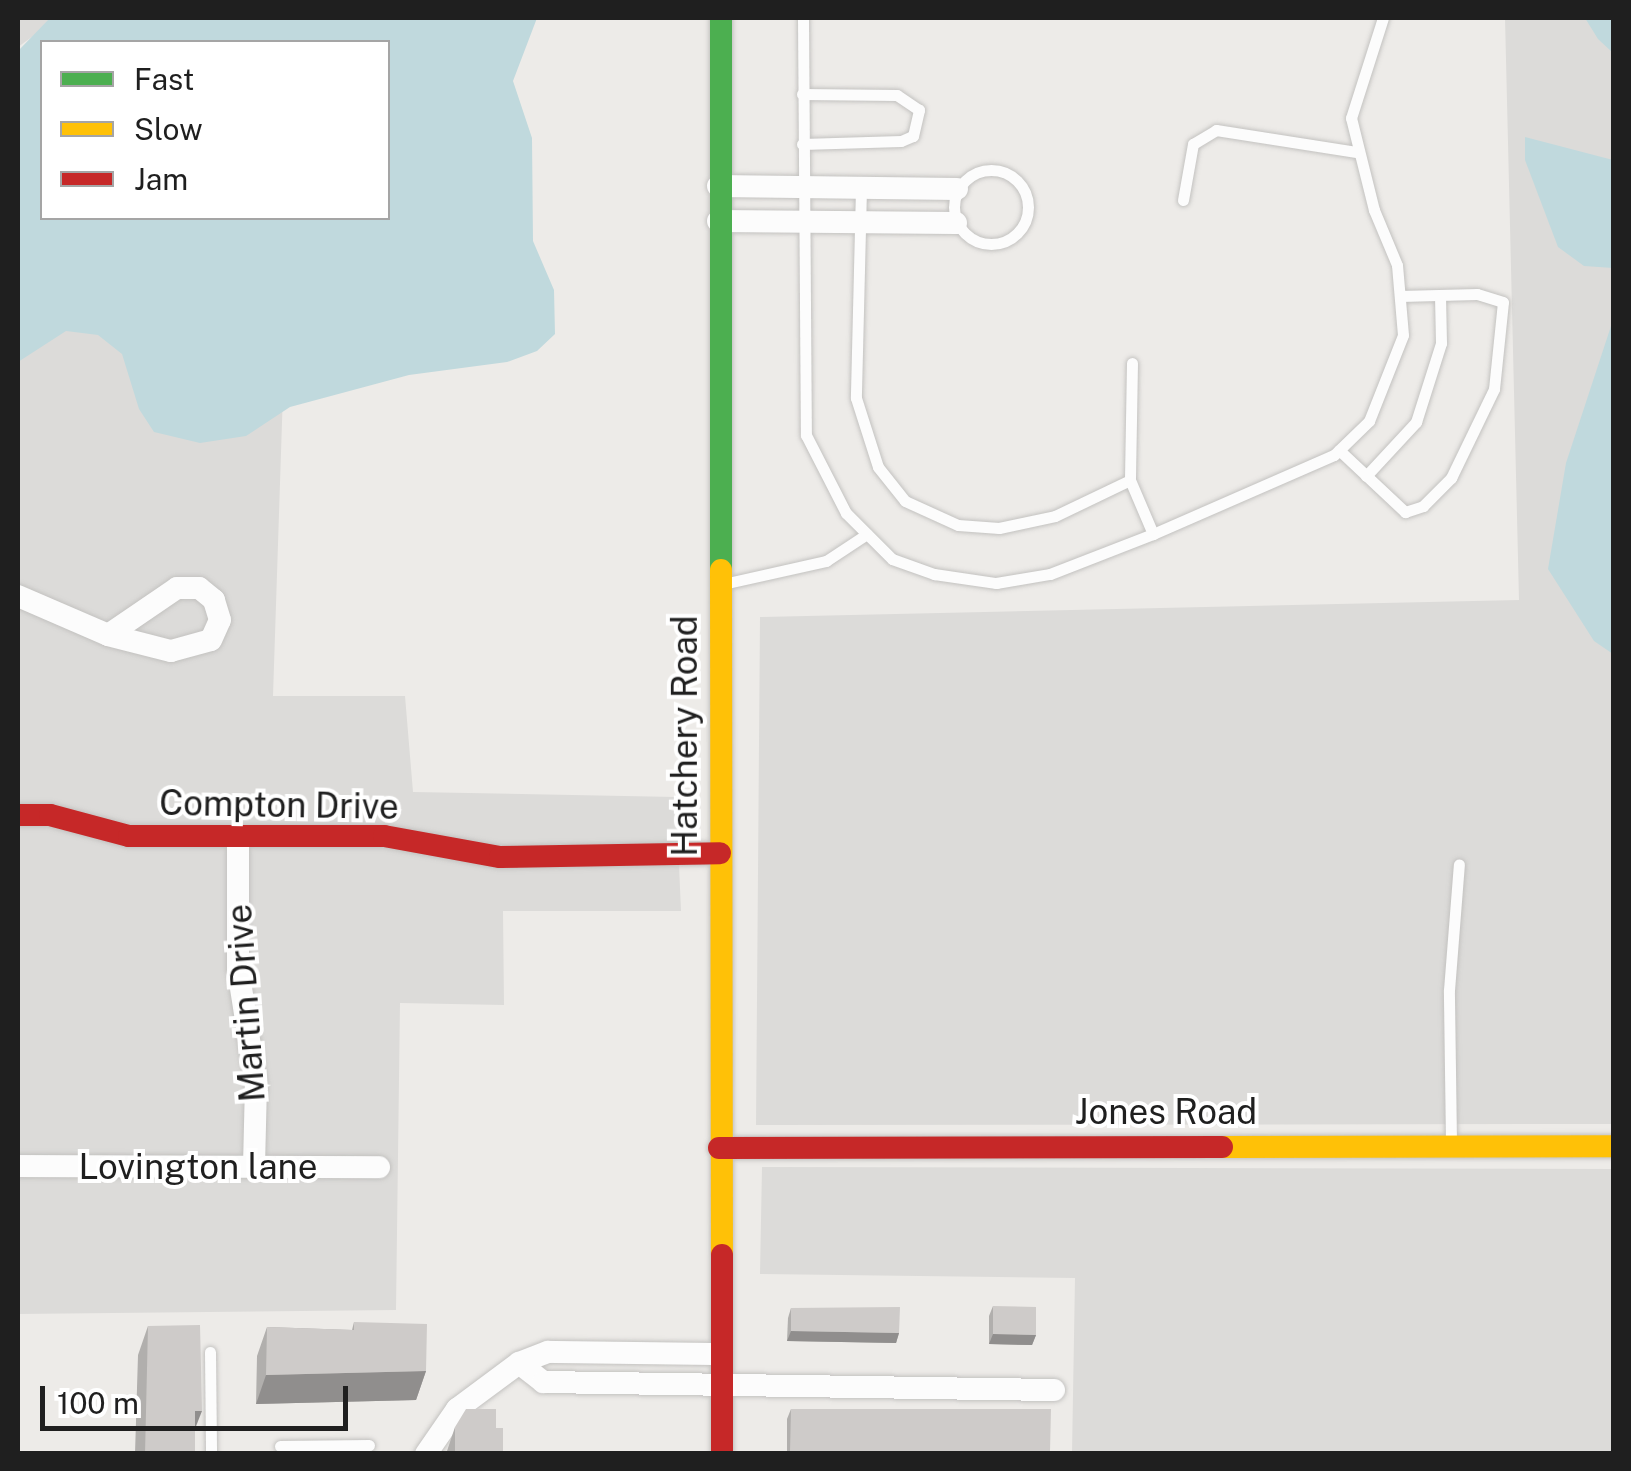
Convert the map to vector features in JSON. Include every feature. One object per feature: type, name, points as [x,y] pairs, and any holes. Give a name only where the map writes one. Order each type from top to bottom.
[{"type":"street","name":"Hatchery Road","points":[[722,18],[718,186],[722,1454]]},
{"type":"street","points":[[718,186],[957,188]]},
{"type":"street","points":[[718,221],[956,223]]},
{"type":"street","points":[[18,596],[108,635]]},
{"type":"street","name":"Compton Drive","points":[[18,815],[50,815],[129,836],[384,836],[500,858],[720,853]]},
{"type":"street","name":"Martin Drive","points":[[238,838],[238,969],[256,1084],[254,1167]]},
{"type":"street","name":"Jones Road","points":[[719,1148],[1614,1146]]},
{"type":"street","name":"Lovington lane","points":[[18,1166],[379,1167]]},
{"type":"street","points":[[426,1454],[457,1408],[519,1363],[548,1352],[722,1354]]},
{"type":"street","points":[[519,1363],[543,1382],[1054,1390]]},
{"type":"lane","points":[[803,18],[806,435],[820,474],[892,559],[934,574],[996,583],[1050,574],[1153,534],[1339,450],[1369,422],[1403,335],[1396,265],[1356,152],[1351,118],[1383,18]]},
{"type":"lane","points":[[802,94],[896,95],[919,110],[912,136],[901,141],[802,144]]},
{"type":"lane","points":[[1183,200],[1193,144],[1216,130],[1356,152]]},
{"type":"lane","points":[[984,169],[1000,170],[1016,178],[1028,208],[1024,224],[997,244],[981,243],[956,223],[957,188],[984,169]]},
{"type":"lane","points":[[861,187],[856,398],[878,467],[905,501],[958,524],[999,528],[1055,516],[1130,480]]},
{"type":"lane","points":[[1339,450],[1406,512],[1423,506],[1451,478],[1494,389],[1503,302],[1476,294],[1400,296]]},
{"type":"lane","points":[[1366,476],[1416,422],[1441,344],[1440,295]]},
{"type":"lane","points":[[1132,363],[1130,480],[1153,534]]},
{"type":"lane","points":[[719,584],[826,561],[867,534]]},
{"type":"lane","points":[[1450,1146],[1448,990],[1459,864]]},
{"type":"lane","points":[[210,1352],[210,1454]]},
{"type":"lane","points":[[280,1446],[319,1450],[369,1445]]},
{"type":"shaded area","points":[[18,18],[58,18],[18,47]]},
{"type":"shaded area","points":[[1505,18],[1613,18],[1613,1124],[756,1125],[760,617],[1519,600]]},
{"type":"shaded area","points":[[18,193],[40,220],[286,301],[273,696],[405,696],[413,792],[676,797],[681,911],[503,911],[504,1005],[400,1003],[396,1310],[18,1314]]},
{"type":"shaded area","points":[[762,1167],[1613,1169],[1613,1453],[1072,1453],[1075,1278],[760,1274]]},
{"type":"water","points":[[50,18],[537,18],[513,81],[532,138],[533,241],[554,290],[555,334],[537,351],[507,362],[409,375],[290,407],[246,436],[200,443],[154,432],[139,409],[122,354],[98,335],[66,331],[18,362],[18,51]]},
{"type":"water","points":[[1585,18],[1613,18],[1613,53],[1598,39]]},
{"type":"water","points":[[1525,137],[1613,160],[1613,268],[1584,266],[1558,247],[1525,160]]},
{"type":"water","points":[[1613,320],[1613,654],[1594,641],[1548,569],[1566,463]]},
{"type":"building","points":[[993,1306],[1036,1307],[1036,1335],[993,1334]]},
{"type":"building","points":[[900,1307],[899,1333],[791,1331],[791,1308]]},
{"type":"building","points":[[354,1322],[427,1324],[426,1371],[266,1375],[267,1327],[354,1330]]},
{"type":"building","points":[[200,1325],[202,1411],[195,1411],[195,1454],[145,1454],[148,1326]]},
{"type":"building","points":[[466,1409],[496,1409],[496,1428],[503,1428],[503,1454],[455,1454],[455,1427]]},
{"type":"building","points":[[791,1409],[1051,1409],[1050,1451],[790,1452]]},
{"type":"traffic: fast","points":[[721,18],[721,570]]},
{"type":"traffic: slow","points":[[721,570],[722,1255]]},
{"type":"traffic: slow","points":[[1222,1147],[1614,1146]]},
{"type":"traffic: jam","points":[[18,815],[50,815],[129,836],[384,836],[500,857],[720,853]]},
{"type":"traffic: jam","points":[[719,1148],[1222,1147]]},
{"type":"traffic: jam","points":[[722,1255],[722,1454]]}]
